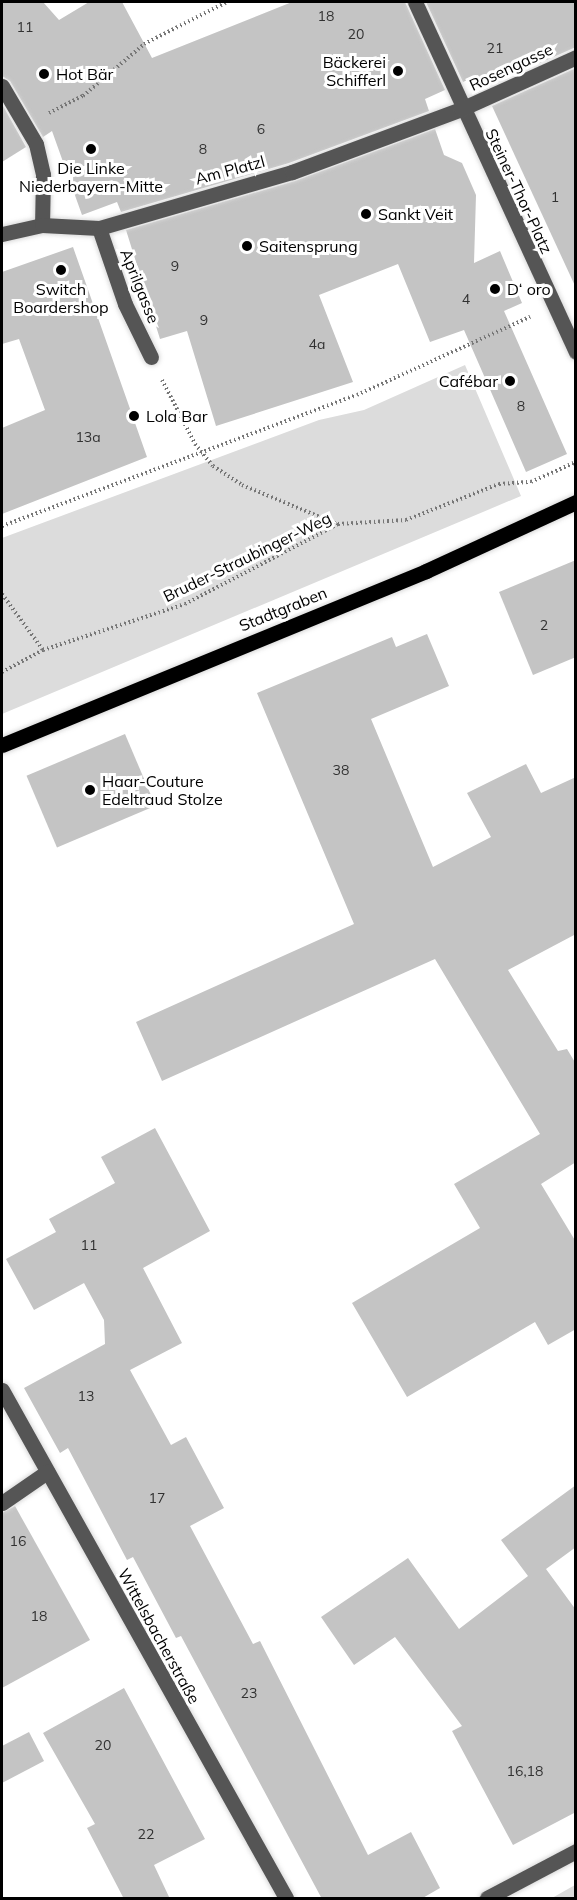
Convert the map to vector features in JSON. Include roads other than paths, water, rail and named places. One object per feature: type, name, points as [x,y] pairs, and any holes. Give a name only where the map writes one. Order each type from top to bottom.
[{"type":"main road","name":"Stadtgraben","points":[[2,745],[426,571],[576,502]]},
{"type":"street","name":"Steiner-Thor-Platz","points":[[415,2],[461,109],[553,308],[576,352]]},
{"type":"street","name":"Rosengasse","points":[[461,109],[576,57]]},
{"type":"street","points":[[2,86],[25,125],[43,175],[42,225]]},
{"type":"street","name":"Am Platzl","points":[[2,234],[42,225],[99,228],[292,172],[461,109]]},
{"type":"street","name":"Aprilgasse","points":[[99,228],[125,304],[151,357]]},
{"type":"street","name":"Wittelsbacherstraße","points":[[2,1389],[286,1899]]},
{"type":"street","points":[[2,1503],[47,1472]]},
{"type":"street","points":[[487,1899],[576,1851]]},
{"type":"place","name":"Bäckerei Schifferl","points":[[398,71]]},
{"type":"place","name":"Hot Bär","points":[[44,74]]},
{"type":"place","name":"Die Linke Niederbayern-Mitte","points":[[91,149]]},
{"type":"place","name":"Sankt Veit","points":[[366,214]]},
{"type":"place","name":"Saitensprung","points":[[247,246]]},
{"type":"place","name":"Switch Boardershop","points":[[61,270]]},
{"type":"place","name":"D‘ oro","points":[[495,289]]},
{"type":"place","name":"Cafébar","points":[[510,381]]},
{"type":"place","name":"Lola Bar","points":[[134,416]]},
{"type":"place","name":"Haar-Couture Edeltraud Stolze","points":[[90,790]]}]
